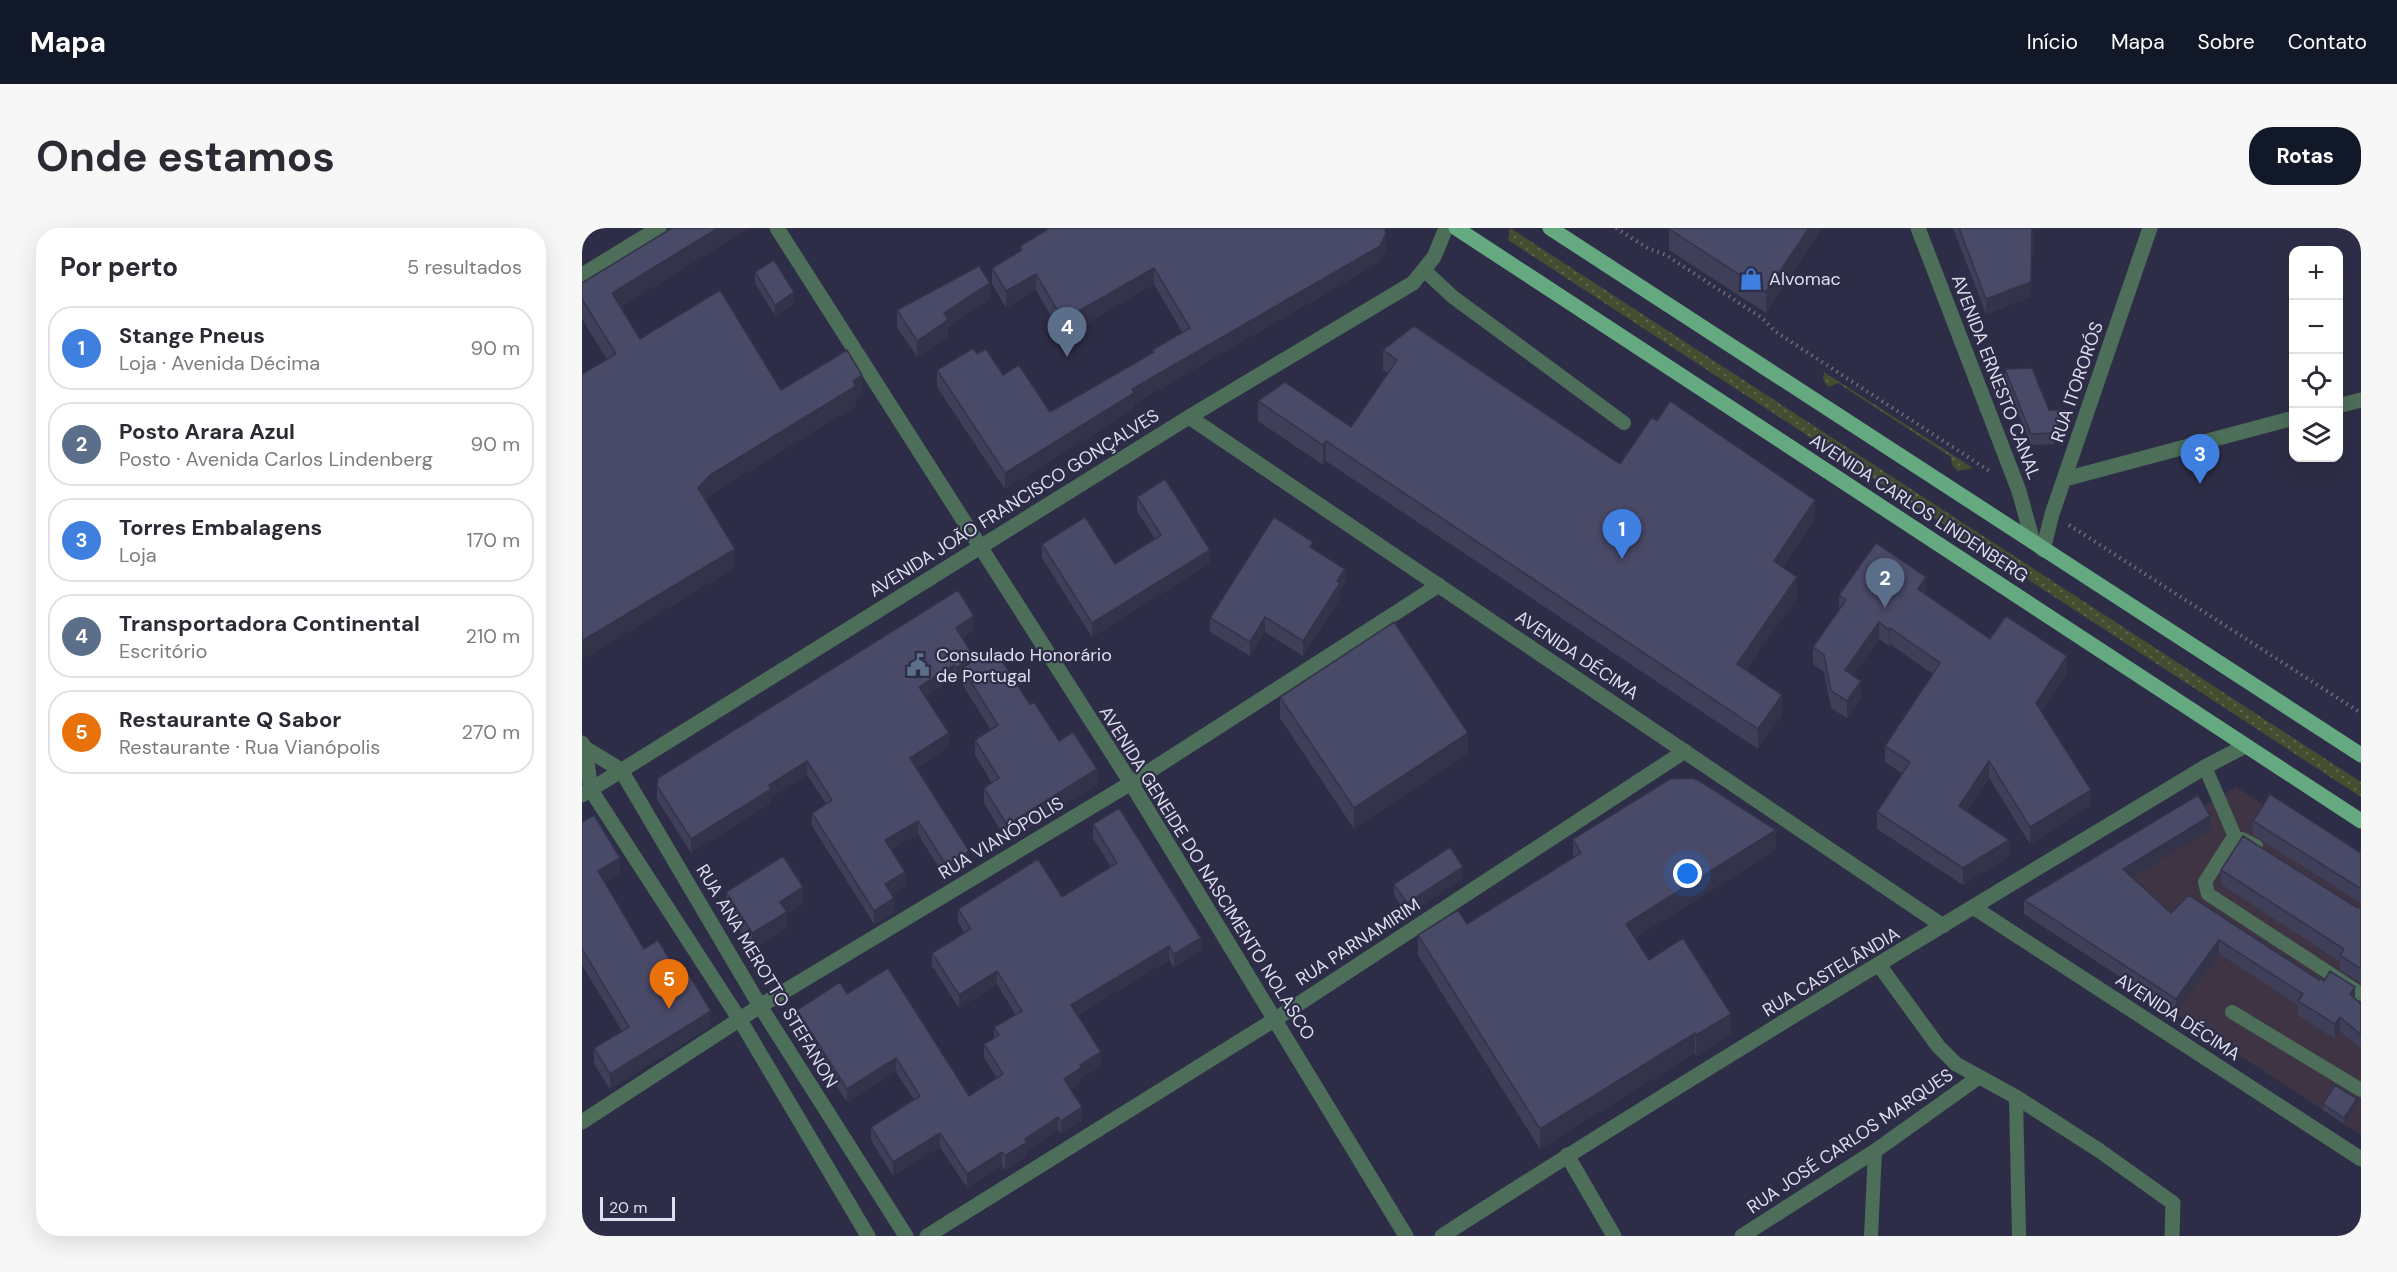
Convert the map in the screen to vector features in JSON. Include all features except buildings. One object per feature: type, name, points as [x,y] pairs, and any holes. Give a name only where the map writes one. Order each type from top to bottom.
[{"type":"main road","name":"AVENIDA CARLOS LINDENBERG","points":[[1456,228],[2361,821]]},
{"type":"main road","name":"AVENIDA CARLOS LINDENBERG","points":[[1550,228],[2361,755]]},
{"type":"street","points":[[582,275],[658,228]]},
{"type":"street","name":"AVENIDA GENEIDE DO NASCIMENTO NOLASCO","points":[[777,228],[1131,783],[1406,1236]]},
{"type":"street","name":"AVENIDA JOÃO FRANCISCO GONÇALVES","points":[[587,793],[1189,417],[1413,283],[1425,271],[1438,249],[1446,228]]},
{"type":"street","name":"AVENIDA ERNESTO CANAL","points":[[1918,228],[2038,546]]},
{"type":"street","name":"RUA ITORORÓS","points":[[2038,546],[2065,479],[2150,228]]},
{"type":"street","points":[[2343,405],[2361,400]]},
{"type":"street","name":"AVENIDA DÉCIMA","points":[[1189,417],[1943,926]]},
{"type":"street","points":[[2065,479],[2289,419]]},
{"type":"street","name":"RUA VIANÓPOLIS","points":[[582,1122],[760,1006],[1131,783],[1439,585]]},
{"type":"street","name":"RUA ANA MEROTTO STEFANON","points":[[584,746],[621,770],[760,1006],[906,1236]]},
{"type":"street","name":"RUA ANA MEROTTO STEFANON","points":[[584,746],[587,793],[740,1020],[868,1236]]},
{"type":"street","name":"RUA CASTELÂNDIA","points":[[1442,1236],[1567,1155],[1973,907],[2205,767],[2245,746]]},
{"type":"street","name":"RUA PARNAMIRIM","points":[[927,1236],[1274,1020],[1685,751]]},
{"type":"street","name":"AVENIDA DÉCIMA","points":[[1973,907],[2361,1159]]},
{"type":"street","points":[[1879,965],[1938,1047],[1956,1064],[2016,1097],[2100,1151],[2173,1203],[2172,1236]]},
{"type":"street","name":"RUA JOSÉ CARLOS MARQUES","points":[[1742,1236],[1875,1151],[1979,1077]]},
{"type":"street","points":[[1567,1155],[1614,1236]]},
{"type":"lane","points":[[1425,271],[1453,297],[1624,423]]},
{"type":"lane","points":[[2205,767],[2236,838]]},
{"type":"lane","points":[[2236,838],[2247,841],[2266,853]]},
{"type":"lane","points":[[2236,838],[2227,845],[2205,882],[2208,894],[2361,994]]},
{"type":"lane","points":[[2232,1012],[2361,1090]]},
{"type":"lane","points":[[2016,1097],[2019,1236]]},
{"type":"lane","points":[[1871,1236],[1875,1151]]},
{"type":"shaded area","points":[[2236,787],[2361,867],[2361,1135],[2030,918],[2030,910]]},
{"type":"green space","points":[[1510,228],[2361,782],[2361,797],[1508,240]]},
{"type":"green space","points":[[1824,372],[1973,468],[1958,471],[1952,465],[1951,457],[1838,383],[1828,387],[1823,379]]},
{"type":"place","name":"Alvomac","points":[[1751,279]]},
{"type":"place","name":"Transportadora Continental","points":[[1067,357]]},
{"type":"place","name":"Torres Embalagens","points":[[2200,484]]},
{"type":"place","name":"Stange Pneus","points":[[1622,559]]},
{"type":"place","name":"Posto Arara Azul","points":[[1885,608]]},
{"type":"place","name":"Consulado Honorário de Portugal","points":[[918,665]]},
{"type":"place","name":"Restaurante Q Sabor","points":[[669,1009]]}]
